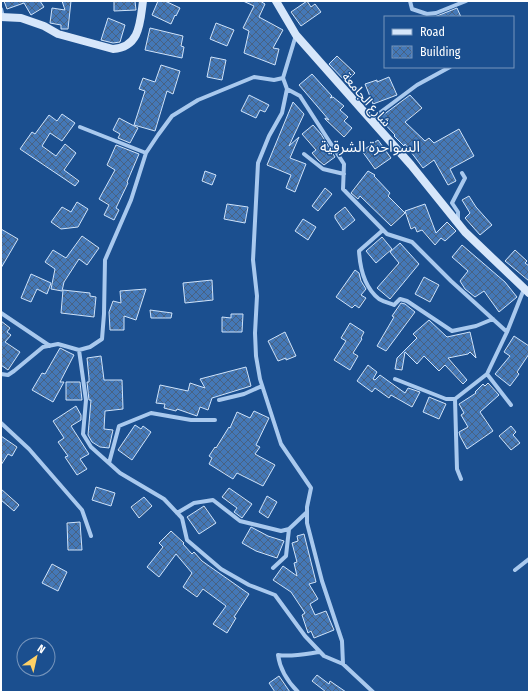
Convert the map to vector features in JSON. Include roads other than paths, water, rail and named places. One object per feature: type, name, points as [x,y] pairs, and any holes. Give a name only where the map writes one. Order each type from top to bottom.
[{"type":"main road","points":[[2,17],[21,18],[44,26],[58,34],[113,49],[122,48],[133,40],[140,26],[143,1]]},
{"type":"main road","name":"شارع الجامعة","points":[[276,1],[296,35],[410,165],[458,223],[526,291]]},
{"type":"street","points":[[410,1],[412,9],[427,14],[436,13],[466,1]]},
{"type":"street","points":[[1,9],[2,17]]},
{"type":"street","points":[[296,35],[283,78],[286,89],[282,113],[269,136],[258,163],[252,260],[257,296],[255,333],[256,356],[262,386],[281,444],[311,488],[307,512],[307,523],[322,581],[342,641],[343,664]]},
{"type":"street","points":[[370,120],[417,85],[448,68]]},
{"type":"street","points":[[1,374],[8,375],[39,350],[50,346],[58,344],[79,350],[90,348],[102,339],[105,260],[132,200],[146,153],[172,116],[198,100],[254,77],[274,80],[283,78]]},
{"type":"street","points":[[286,89],[300,96],[344,164],[343,189],[387,234],[412,242],[507,332]]},
{"type":"street","points":[[80,128],[146,153]]},
{"type":"street","points":[[304,154],[323,170],[344,174]]},
{"type":"street","points":[[458,223],[458,212],[452,203],[465,178],[462,173]]},
{"type":"street","points":[[383,230],[358,251],[360,268],[372,292],[380,300],[394,305],[400,299],[407,301],[452,330],[476,326],[493,319]]},
{"type":"street","points":[[395,378],[446,399],[455,400],[487,374],[526,291]]},
{"type":"street","points":[[1,313],[50,346]]},
{"type":"street","points":[[79,350],[86,400],[84,434],[91,447],[120,473],[164,499],[182,518],[187,540],[221,569],[249,585],[275,595],[305,636],[319,652],[324,656],[343,664],[373,692]]},
{"type":"street","points":[[487,374],[511,405]]},
{"type":"street","points":[[219,400],[244,394],[262,386]]},
{"type":"street","points":[[455,400],[458,469],[461,479]]},
{"type":"street","points":[[109,463],[119,426],[151,412],[191,420],[215,420]]},
{"type":"street","points":[[1,423],[29,449],[82,510],[91,536]]},
{"type":"street","points":[[177,513],[194,504],[213,500],[240,521],[281,531],[289,529],[307,512]]},
{"type":"street","points":[[273,568],[286,556],[289,529]]},
{"type":"street","points":[[515,570],[529,559]]},
{"type":"street","points":[[298,692],[289,682],[280,666],[278,655],[298,656],[319,652]]},
{"type":"district","name":"السواحرة الشرقية","points":[[370,147]]}]
